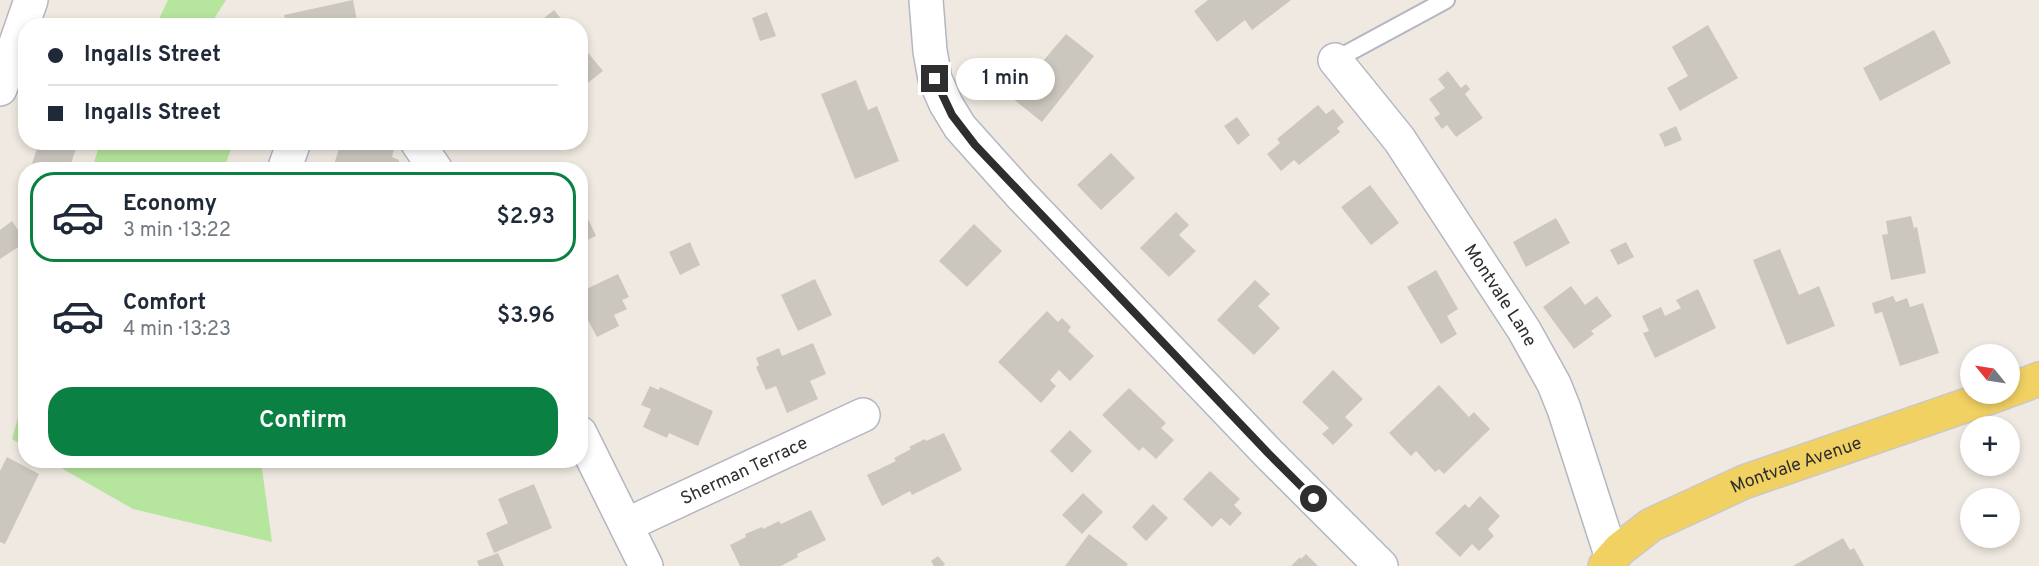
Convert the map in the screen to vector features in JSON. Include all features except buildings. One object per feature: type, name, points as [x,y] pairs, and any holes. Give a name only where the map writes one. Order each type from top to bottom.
[{"type":"main road","points":[[2020,386],[2039,379]]},
{"type":"main road","name":"Montvale Avenue","points":[[1608,562],[1632,538],[1651,525],[1744,482],[1970,404]]},
{"type":"street","points":[[25,18],[31,0]]},
{"type":"street","points":[[936,3],[930,51],[935,79],[952,115],[975,145],[1269,454],[1381,566]]},
{"type":"street","points":[[0,89],[18,37]]},
{"type":"street","name":"Montvale Lane","points":[[1335,60],[1399,139],[1536,350],[1564,409],[1608,562]]},
{"type":"street","name":"Sherman Terrace","points":[[626,525],[862,415]]},
{"type":"street","points":[[588,449],[646,566]]},
{"type":"lane","points":[[1335,60],[1446,0]]},
{"type":"green space","points":[[168,0],[226,0],[214,18],[159,18]]},
{"type":"green space","points":[[98,150],[231,150],[226,162],[94,162]]},
{"type":"green space","points":[[18,418],[18,443],[12,439]]},
{"type":"green space","points":[[61,468],[262,468],[272,542],[133,509]]},
{"type":"route","points":[[935,79],[952,115],[975,145],[1314,499]]}]
